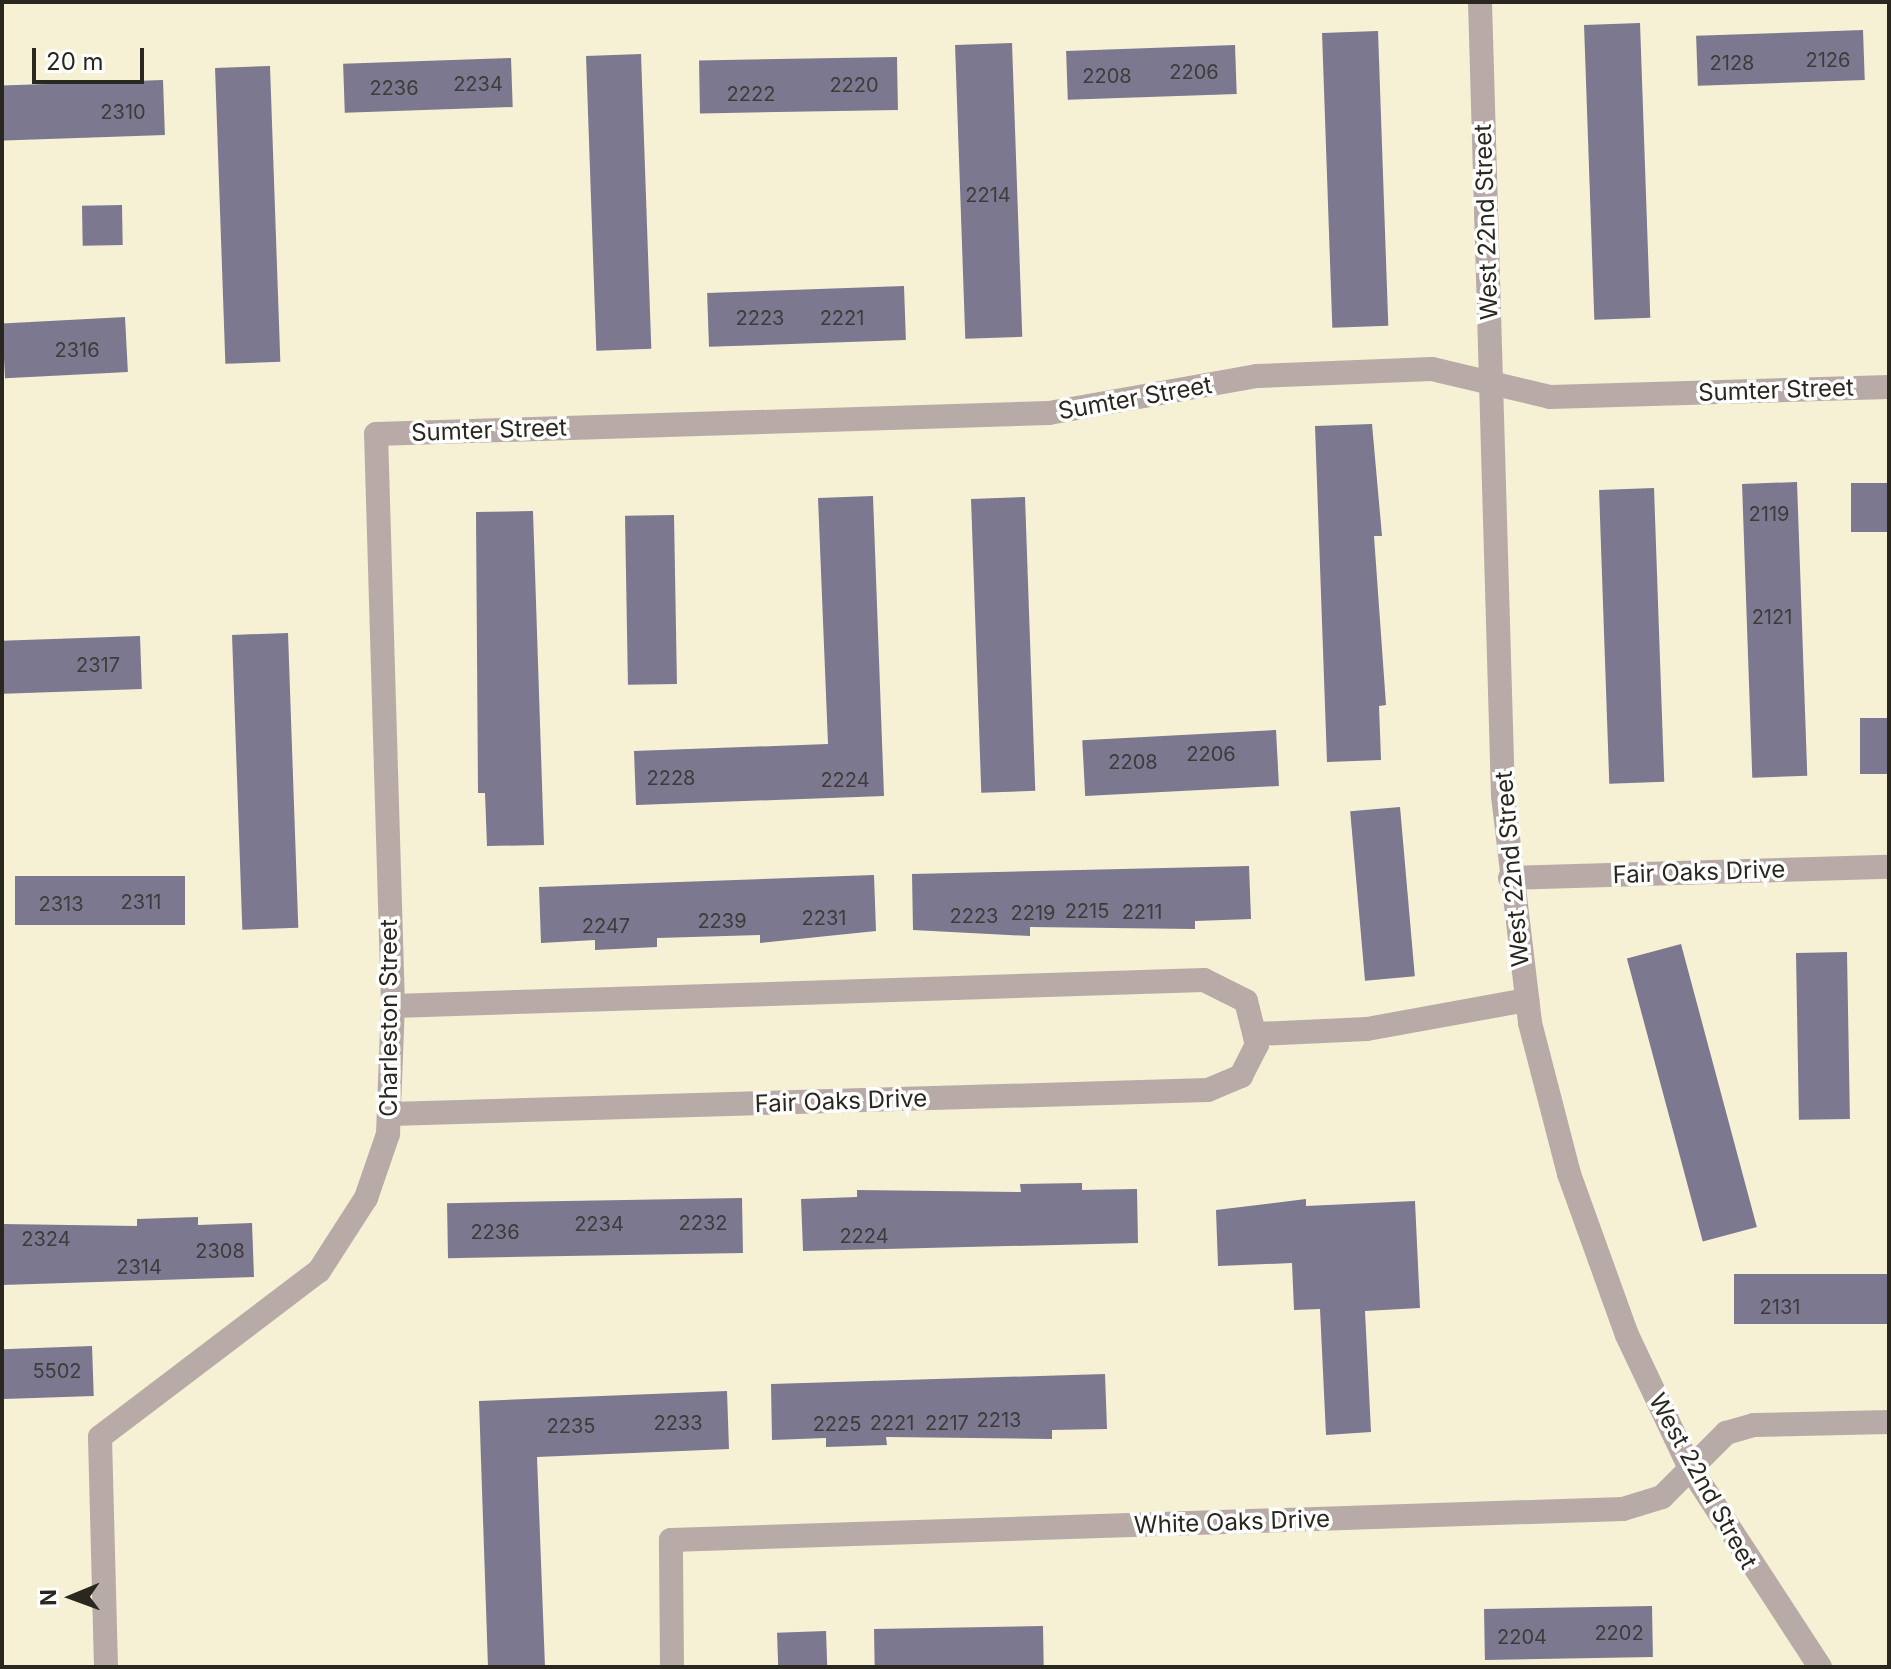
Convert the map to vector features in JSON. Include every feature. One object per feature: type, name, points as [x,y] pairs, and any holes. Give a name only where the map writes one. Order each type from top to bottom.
[{"type":"street","name":"West 22nd Street","points":[[1480,2],[1510,878],[1527,1000],[1597,1260],[1689,1466],[1820,1667]]},
{"type":"street","name":"Sumter Street","points":[[376,434],[1049,413],[1268,375],[1432,369],[1550,397],[1889,387]]},
{"type":"street","name":"Charleston Street","points":[[106,1667],[100,1437],[319,1271],[366,1198],[391,1114],[393,1006],[376,434]]},
{"type":"street","name":"Fair Oaks Drive","points":[[1510,878],[1889,867]]},
{"type":"street","points":[[393,1006],[1204,980],[1246,1001],[1257,1034],[1367,1029],[1527,1000]]},
{"type":"street","name":"Fair Oaks Drive","points":[[391,1114],[1208,1090],[1241,1076],[1257,1034]]},
{"type":"street","name":"White Oaks Drive","points":[[672,1667],[671,1540],[1623,1509],[1662,1497],[1718,1438],[1746,1427],[1889,1422]]},
{"type":"building","points":[[1640,23],[1650,318],[1594,320],[1584,25]]},
{"type":"building","points":[[1863,30],[1865,80],[1698,86],[1696,36]]},
{"type":"building","points":[[1378,31],[1388,326],[1332,328],[1322,33]]},
{"type":"building","points":[[1012,43],[1022,337],[965,339],[955,45]]},
{"type":"building","points":[[1235,45],[1237,94],[1068,100],[1066,51]]},
{"type":"building","points":[[641,54],[651,349],[596,351],[586,56]]},
{"type":"building","points":[[897,57],[898,110],[700,113],[699,60]]},
{"type":"building","points":[[511,58],[513,107],[345,113],[343,64]]},
{"type":"building","points":[[270,66],[280,362],[225,364],[215,68]]},
{"type":"building","points":[[163,80],[165,135],[4,141],[2,86]]},
{"type":"building","points":[[122,205],[123,245],[83,246],[82,206]]},
{"type":"building","points":[[904,286],[906,340],[709,347],[707,293]]},
{"type":"building","points":[[125,317],[128,372],[5,378],[2,323]]},
{"type":"building","points":[[1372,424],[1382,536],[1374,536],[1386,705],[1379,706],[1381,760],[1327,762],[1315,426]]},
{"type":"building","points":[[1797,482],[1807,776],[1752,778],[1742,484]]},
{"type":"building","points":[[1851,483],[1889,483],[1889,532],[1851,532]]},
{"type":"building","points":[[1654,488],[1664,782],[1609,784],[1599,490]]},
{"type":"building","points":[[873,496],[884,796],[636,805],[634,751],[828,744],[818,498]]},
{"type":"building","points":[[1025,497],[1035,791],[981,793],[971,499]]},
{"type":"building","points":[[533,511],[544,845],[487,846],[485,793],[478,793],[476,512]]},
{"type":"building","points":[[674,515],[677,684],[628,685],[625,516]]},
{"type":"building","points":[[288,633],[298,928],[242,930],[232,635]]},
{"type":"building","points":[[140,636],[142,689],[4,694],[2,641]]},
{"type":"building","points":[[1860,718],[1889,718],[1889,774],[1860,774]]},
{"type":"building","points":[[1276,730],[1279,786],[1085,796],[1082,740]]},
{"type":"building","points":[[1400,807],[1415,976],[1365,981],[1350,811]]},
{"type":"building","points":[[1249,866],[1251,919],[1195,921],[1195,929],[1030,927],[1030,936],[913,930],[912,874]]},
{"type":"building","points":[[874,875],[876,931],[760,943],[760,935],[657,938],[657,947],[595,950],[595,940],[541,943],[539,887]]},
{"type":"building","points":[[15,876],[185,876],[185,925],[15,925]]},
{"type":"building","points":[[1681,944],[1757,1227],[1703,1242],[1627,958]]},
{"type":"building","points":[[1847,952],[1850,1119],[1799,1120],[1796,953]]},
{"type":"building","points":[[1082,1183],[1082,1190],[1137,1189],[1138,1243],[803,1251],[801,1199],[857,1197],[857,1190],[1021,1192],[1020,1184]]},
{"type":"building","points":[[742,1198],[743,1253],[448,1258],[447,1203]]},
{"type":"building","points":[[1306,1199],[1306,1206],[1415,1201],[1420,1308],[1365,1311],[1371,1432],[1326,1435],[1320,1309],[1294,1310],[1292,1263],[1218,1266],[1216,1210]]},
{"type":"building","points":[[198,1217],[198,1225],[252,1223],[254,1277],[2,1285],[2,1224],[137,1226],[137,1219]]},
{"type":"building","points":[[1734,1274],[1889,1274],[1889,1324],[1734,1324]]},
{"type":"building","points":[[92,1346],[94,1396],[4,1399],[2,1349]]},
{"type":"building","points":[[1105,1374],[1107,1429],[1052,1430],[1052,1439],[886,1437],[887,1445],[826,1447],[826,1438],[772,1440],[771,1384]]},
{"type":"building","points":[[727,1391],[729,1449],[537,1457],[545,1667],[488,1667],[479,1401]]},
{"type":"building","points":[[1652,1606],[1653,1657],[1485,1660],[1484,1609]]},
{"type":"building","points":[[1043,1626],[1044,1667],[875,1667],[874,1629]]},
{"type":"building","points":[[826,1631],[827,1667],[778,1667],[777,1633]]}]
